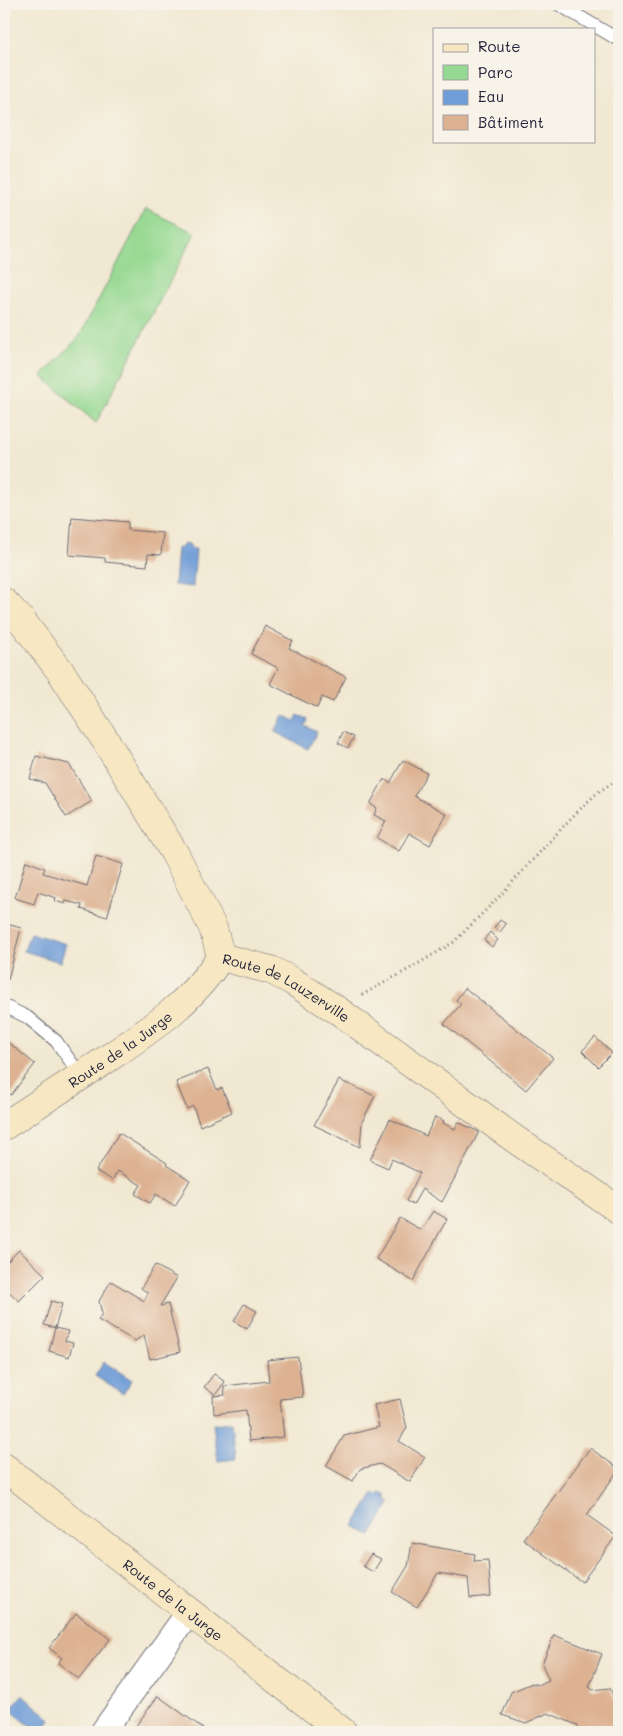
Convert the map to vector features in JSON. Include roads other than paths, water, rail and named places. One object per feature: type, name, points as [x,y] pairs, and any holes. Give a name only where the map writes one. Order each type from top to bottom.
[{"type":"street","name":"Route de Lauzerville","points":[[4,602],[22,621],[61,672],[110,746],[175,854],[213,928],[221,957],[271,970],[292,981],[340,1012],[516,1140],[619,1210]]},
{"type":"street","name":"Route de la Jurge","points":[[4,1126],[153,1029],[205,980],[221,957]]},
{"type":"street","name":"Route de la Jurge","points":[[4,1467],[343,1732]]},
{"type":"street","points":[[103,1732],[189,1612]]},
{"type":"lane","points":[[558,4],[619,40]]},
{"type":"lane","points":[[4,1006],[27,1017],[56,1041],[81,1076]]},
{"type":"water","points":[[184,543],[189,544],[192,549],[196,549],[193,587],[174,585],[177,548],[181,548]]},
{"type":"water","points":[[283,715],[295,721],[298,715],[308,720],[305,726],[317,732],[308,749],[275,732]]},
{"type":"water","points":[[30,933],[66,944],[60,962],[24,951]]},
{"type":"water","points":[[104,1362],[132,1380],[123,1394],[95,1376]]},
{"type":"water","points":[[232,1422],[236,1459],[218,1461],[213,1424]]},
{"type":"water","points":[[380,1493],[386,1495],[387,1501],[390,1503],[371,1536],[354,1526],[374,1494],[377,1496]]},
{"type":"water","points":[[22,1695],[51,1719],[41,1732],[38,1732],[10,1710]]}]
